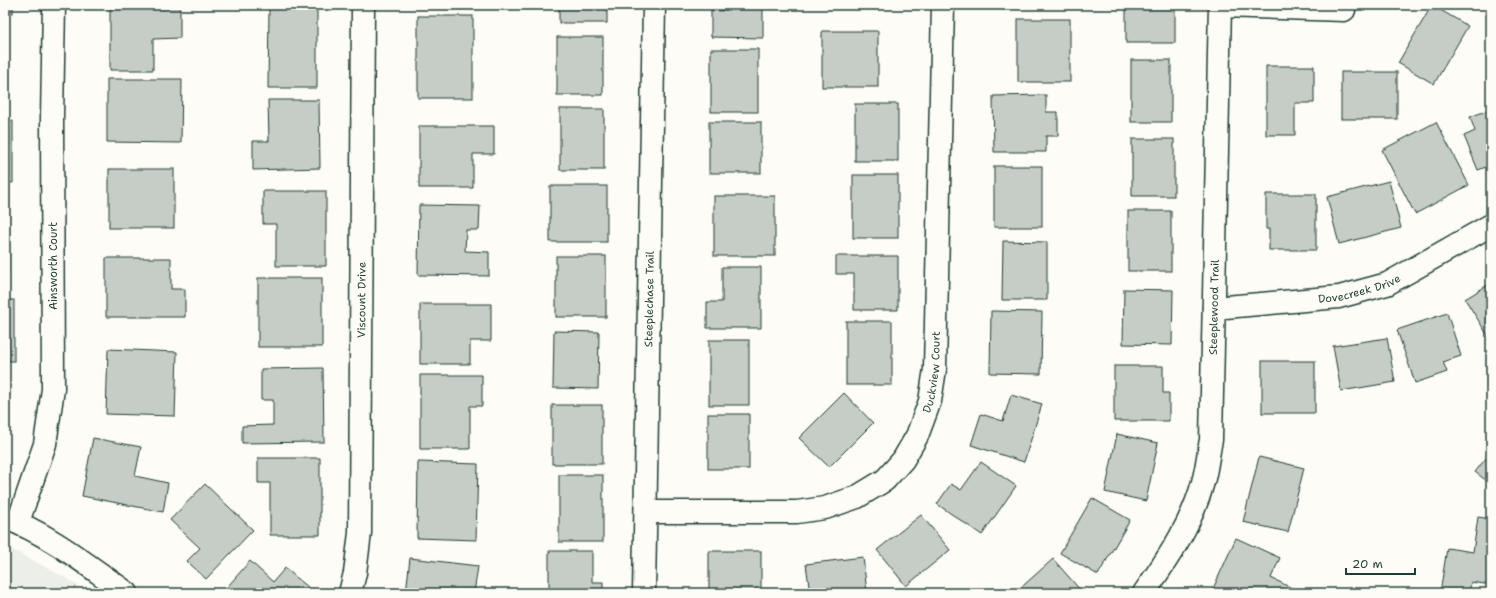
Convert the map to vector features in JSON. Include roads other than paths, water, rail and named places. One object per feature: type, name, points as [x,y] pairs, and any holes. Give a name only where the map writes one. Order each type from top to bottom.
[{"type":"street","name":"Ainsworth Court","points":[[11,520],[45,444],[53,389],[52,118],[54,5]]},
{"type":"street","name":"Viscount Drive","points":[[350,593],[355,573],[360,533],[363,5]]},
{"type":"street","name":"Steeplechase Trail","points":[[644,593],[654,5]]},
{"type":"street","name":"Duckview Court","points":[[646,512],[797,512],[824,508],[857,497],[885,480],[903,460],[917,436],[930,401],[935,369],[943,5]]},
{"type":"street","points":[[1220,5],[1344,10]]},
{"type":"street","name":"Steeplewood Trail","points":[[1144,593],[1171,553],[1188,524],[1203,482],[1211,440],[1220,5]]},
{"type":"street","name":"Dovecreek Drive","points":[[1214,308],[1339,297],[1387,284],[1491,225]]},
{"type":"street","points":[[11,520],[63,548],[127,593]]}]
